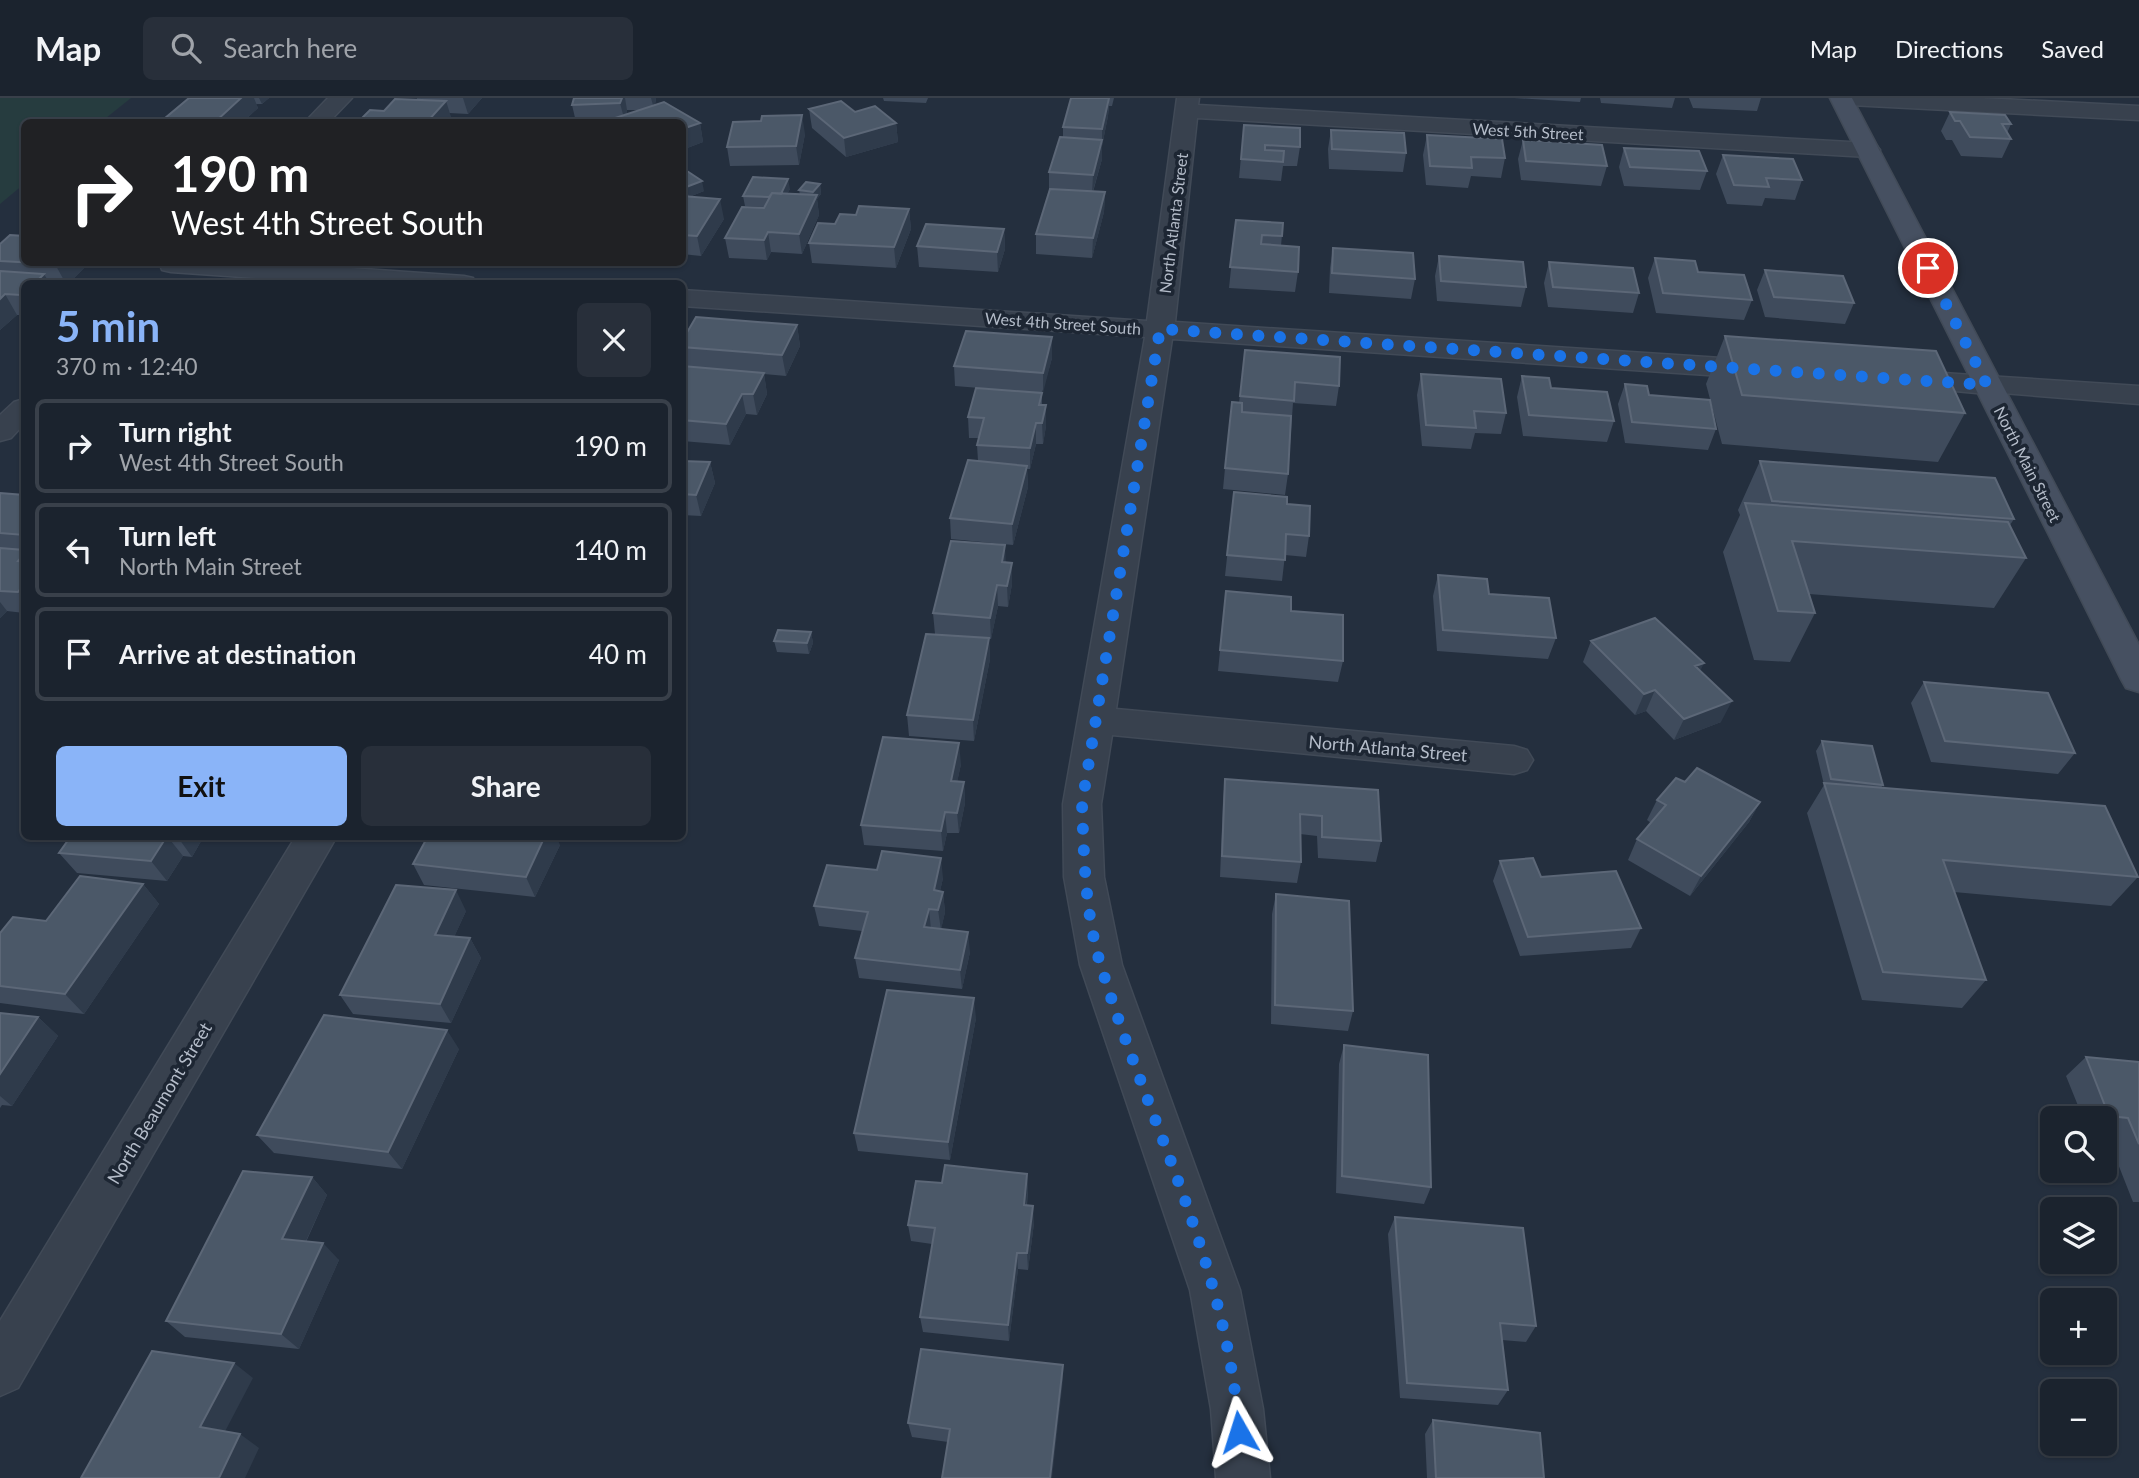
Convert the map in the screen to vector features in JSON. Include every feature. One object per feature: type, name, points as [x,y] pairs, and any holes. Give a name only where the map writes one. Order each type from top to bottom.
[{"type":"main road","name":"North Main Street","points":[[1841,98],[2139,679]]},
{"type":"street","points":[[319,119],[341,98]]},
{"type":"street","points":[[1850,98],[2139,113]]},
{"type":"street","name":"West 5th Street","points":[[1188,104],[1868,150]]},
{"type":"street","name":"North Atlanta Street","points":[[1188,104],[1160,329],[1082,804],[1084,864],[1101,965],[1215,1290],[1237,1409],[1242,1478]]},
{"type":"street","points":[[155,280],[169,266]]},
{"type":"street","points":[[214,266],[408,280]]},
{"type":"street","name":"West 4th Street South","points":[[686,298],[1787,371]]},
{"type":"street","points":[[1870,377],[2139,395]]},
{"type":"street","points":[[0,432],[21,411]]},
{"type":"street","name":"North Atlanta Street","points":[[1095,720],[1514,760]]},
{"type":"street","name":"North Beaumont Street","points":[[0,1370],[315,840]]},
{"type":"green space","points":[[0,98],[131,98],[105,119],[21,119],[21,186],[0,204]]},
{"type":"building","points":[[189,98],[241,98],[218,119],[164,119]]},
{"type":"building","points":[[574,98],[622,98],[620,103],[572,105]]},
{"type":"building","points":[[1071,98],[1109,98],[1102,129],[1063,127]]},
{"type":"building","points":[[395,99],[446,101],[430,119],[361,119],[370,110],[384,111]]},
{"type":"building","points":[[841,101],[855,112],[875,106],[896,123],[844,138],[809,109]]},
{"type":"building","points":[[664,102],[700,123],[686,128],[686,119],[612,119]]},
{"type":"building","points":[[1950,112],[2005,115],[2011,124],[2002,124],[2011,139],[1970,137],[1960,121],[1955,121]]},
{"type":"building","points":[[802,115],[796,146],[727,147],[733,122],[761,121],[762,116]]},
{"type":"building","points":[[1244,125],[1300,128],[1300,147],[1265,145],[1265,150],[1284,151],[1283,162],[1241,159]]},
{"type":"building","points":[[1331,130],[1404,133],[1406,153],[1332,149]]},
{"type":"building","points":[[1427,135],[1502,139],[1505,158],[1471,157],[1472,168],[1430,166]]},
{"type":"building","points":[[1060,137],[1102,140],[1093,175],[1049,172]]},
{"type":"building","points":[[1523,140],[1602,145],[1607,166],[1526,161]]},
{"type":"building","points":[[1624,148],[1699,151],[1707,171],[1630,167]]},
{"type":"building","points":[[1723,155],[1793,159],[1802,180],[1766,178],[1769,187],[1734,185]]},
{"type":"building","points":[[687,171],[702,181],[686,187]]},
{"type":"building","points":[[753,177],[788,179],[781,194],[772,193],[769,197],[743,196]]},
{"type":"building","points":[[806,182],[820,184],[813,192],[799,190]]},
{"type":"building","points":[[1050,189],[1105,192],[1093,238],[1036,234]]},
{"type":"building","points":[[772,193],[817,195],[799,234],[768,232],[764,240],[725,238],[742,207],[764,208]]},
{"type":"building","points":[[686,196],[720,199],[697,236],[686,235]]},
{"type":"building","points":[[859,206],[909,209],[894,247],[809,243],[818,223],[835,224],[840,214],[856,215]]},
{"type":"building","points":[[1236,220],[1283,223],[1282,236],[1262,235],[1261,244],[1299,247],[1298,272],[1230,267]]},
{"type":"building","points":[[926,224],[1004,229],[997,252],[917,246]]},
{"type":"building","points":[[10,235],[21,236],[21,262],[0,261],[0,244]]},
{"type":"building","points":[[1333,248],[1413,253],[1415,279],[1332,273]]},
{"type":"building","points":[[1439,256],[1523,262],[1526,287],[1441,281]]},
{"type":"building","points":[[1655,258],[1695,261],[1698,272],[1744,275],[1752,300],[1663,293]]},
{"type":"building","points":[[1549,262],[1633,268],[1639,293],[1553,287]]},
{"type":"building","points":[[1765,270],[1843,276],[1854,303],[1774,297]]},
{"type":"building","points":[[0,271],[44,274],[38,280],[21,280],[21,295],[5,294],[0,299]]},
{"type":"building","points":[[696,317],[797,325],[782,355],[686,347],[686,334]]},
{"type":"building","points":[[966,331],[1052,337],[1043,373],[954,366]]},
{"type":"building","points":[[1725,336],[1936,351],[1965,413],[1742,395]]},
{"type":"building","points":[[1245,350],[1340,357],[1339,386],[1295,382],[1294,401],[1240,396]]},
{"type":"building","points":[[686,366],[764,373],[753,394],[742,394],[726,424],[686,420]]},
{"type":"building","points":[[1421,374],[1501,379],[1506,413],[1474,411],[1476,428],[1426,425]]},
{"type":"building","points":[[1522,376],[1549,378],[1551,388],[1607,392],[1614,421],[1529,415]]},
{"type":"building","points":[[1625,384],[1647,386],[1649,395],[1710,400],[1716,429],[1632,422]]},
{"type":"building","points":[[976,388],[1042,393],[1039,405],[1046,405],[1042,423],[1036,423],[1030,448],[977,445],[984,418],[968,417]]},
{"type":"building","points":[[1232,402],[1242,403],[1242,412],[1291,416],[1288,474],[1225,468]]},
{"type":"building","points":[[968,460],[1027,466],[1012,524],[950,518]]},
{"type":"building","points":[[686,461],[710,462],[696,495],[686,494]]},
{"type":"building","points":[[1760,461],[1995,478],[2014,519],[1772,501]]},
{"type":"building","points":[[1234,492],[1287,497],[1287,504],[1310,506],[1309,536],[1286,534],[1285,560],[1227,555]]},
{"type":"building","points":[[0,493],[21,495],[21,535],[0,533]]},
{"type":"building","points":[[1745,503],[2008,522],[2026,558],[1792,541],[1815,613],[1778,611]]},
{"type":"building","points":[[951,541],[1005,545],[1002,562],[1012,563],[1007,586],[997,585],[990,618],[933,613]]},
{"type":"building","points":[[0,548],[21,550],[18,561],[21,562],[21,588],[18,592],[0,591]]},
{"type":"building","points":[[1438,575],[1487,579],[1489,594],[1549,598],[1556,638],[1443,630]]},
{"type":"building","points":[[1226,591],[1291,597],[1291,611],[1343,615],[1343,661],[1220,650]]},
{"type":"building","points":[[1655,618],[1704,663],[1695,666],[1732,701],[1684,719],[1655,690],[1644,694],[1591,641]]},
{"type":"building","points":[[778,630],[811,632],[807,643],[774,641]]},
{"type":"building","points":[[926,634],[989,638],[973,720],[907,715]]},
{"type":"building","points":[[1924,682],[2048,693],[2075,753],[1945,741]]},
{"type":"building","points":[[883,737],[959,743],[951,781],[964,782],[957,813],[945,812],[941,831],[861,825]]},
{"type":"building","points":[[1822,741],[1872,746],[1883,785],[1831,779]]},
{"type":"building","points":[[1697,768],[1760,802],[1701,876],[1637,839],[1666,805],[1657,800],[1676,778],[1685,782]]},
{"type":"building","points":[[1225,779],[1378,790],[1381,841],[1322,837],[1322,816],[1300,814],[1301,862],[1222,856]]},
{"type":"building","points":[[1824,783],[2105,806],[2138,877],[1943,860],[1986,980],[1883,972]]},
{"type":"building","points":[[68,840],[164,840],[151,861],[59,853]]},
{"type":"building","points":[[426,840],[543,840],[526,877],[413,864]]},
{"type":"building","points":[[882,851],[941,858],[934,890],[943,892],[938,910],[929,909],[924,927],[968,932],[960,970],[855,958],[868,912],[814,906],[827,865],[877,870]]},
{"type":"building","points":[[1533,858],[1541,877],[1616,871],[1641,928],[1528,937],[1500,861]]},
{"type":"building","points":[[80,876],[143,884],[65,994],[0,986],[0,933],[13,917],[46,921]]},
{"type":"building","points":[[396,885],[456,890],[435,935],[470,938],[440,1004],[340,995]]},
{"type":"building","points":[[1276,894],[1349,901],[1353,1011],[1275,1005]]},
{"type":"building","points":[[887,990],[974,998],[948,1142],[854,1133]]},
{"type":"building","points":[[0,1013],[38,1017],[0,1074]]},
{"type":"building","points":[[324,1015],[447,1030],[388,1152],[257,1135]]},
{"type":"building","points":[[1344,1045],[1428,1055],[1431,1187],[1342,1176]]},
{"type":"building","points":[[2086,1057],[2139,1062],[2139,1144],[2128,1118],[2117,1117],[2117,1106],[2105,1106]]},
{"type":"building","points":[[945,1165],[1027,1174],[1024,1205],[1033,1206],[1027,1253],[1017,1253],[1008,1325],[920,1317],[935,1228],[908,1225],[916,1181],[942,1183]]},
{"type":"building","points":[[243,1171],[312,1177],[282,1239],[323,1243],[281,1334],[166,1321]]},
{"type":"building","points":[[1395,1217],[1523,1228],[1536,1326],[1500,1323],[1508,1390],[1407,1383]]},
{"type":"building","points":[[921,1349],[1063,1365],[1050,1478],[942,1478],[950,1429],[908,1423]]},
{"type":"building","points":[[152,1351],[234,1363],[200,1427],[240,1434],[219,1478],[81,1478]]},
{"type":"building","points":[[1433,1420],[1540,1433],[1544,1478],[1436,1478]]},
{"type":"route","points":[[1239,1432],[1215,1290],[1101,965],[1084,877],[1082,804],[1160,329],[1987,385],[1928,268]]}]
